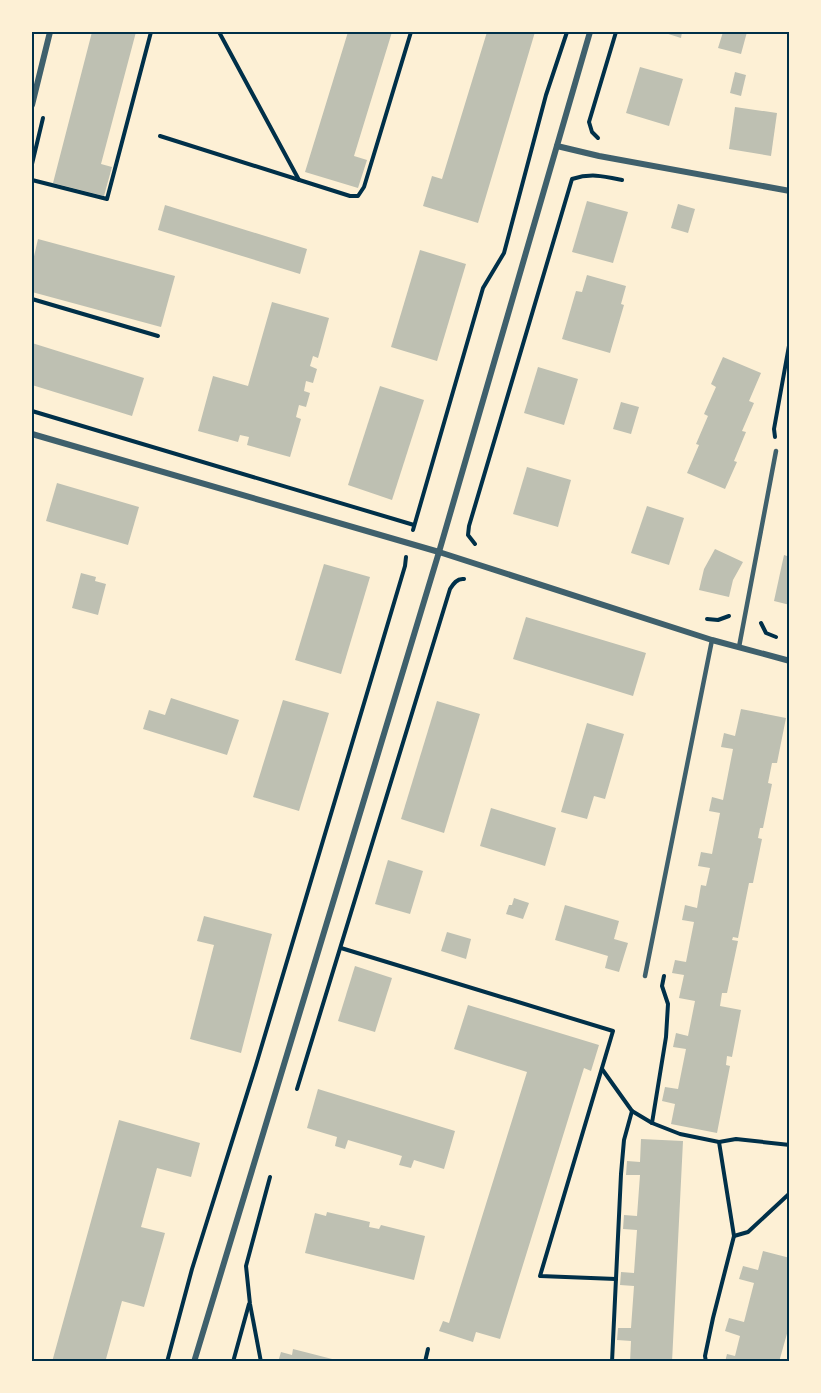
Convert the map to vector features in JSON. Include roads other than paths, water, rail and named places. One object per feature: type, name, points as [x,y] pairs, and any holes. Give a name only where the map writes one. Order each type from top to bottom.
[{"type":"street","points":[[32,105],[50,32]]},
{"type":"street","points":[[194,1362],[439,552],[590,32]]},
{"type":"street","points":[[557,146],[599,156],[789,191]]},
{"type":"street","points":[[32,434],[439,552],[712,640],[789,661]]},
{"type":"lane","points":[[739,647],[776,451]]},
{"type":"lane","points":[[645,976],[712,640]]}]
